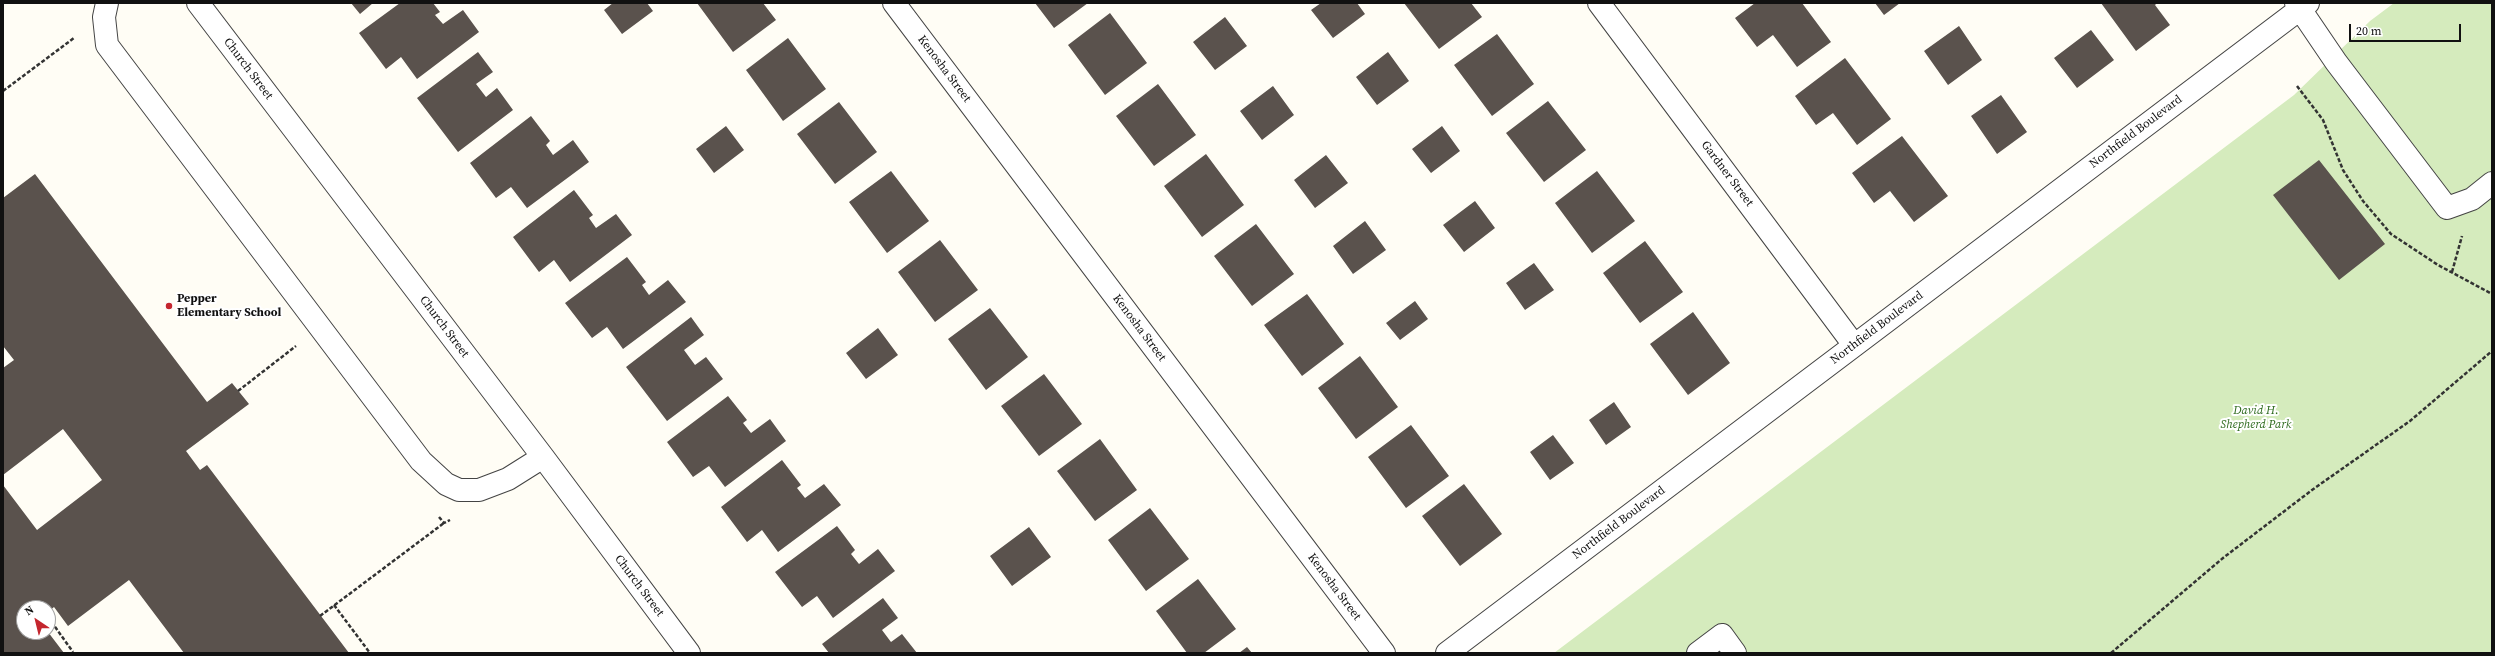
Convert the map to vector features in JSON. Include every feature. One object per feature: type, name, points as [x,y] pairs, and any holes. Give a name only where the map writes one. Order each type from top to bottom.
[{"type":"street","points":[[107,3],[104,17],[107,45],[421,461],[446,484],[459,490],[479,490],[508,479],[543,457]]},
{"type":"street","name":"Church Street","points":[[198,3],[543,457],[689,653]]},
{"type":"street","name":"Kenosha Street","points":[[894,3],[1384,653]]},
{"type":"street","name":"Gardner Street","points":[[1599,3],[1854,345]]},
{"type":"street","points":[[2302,5],[2336,62],[2447,208],[2472,199],[2492,183]]},
{"type":"street","name":"Northfield Boulevard","points":[[1447,653],[2302,5]]},
{"type":"street","points":[[1698,653],[1722,635],[1735,653]]},
{"type":"path","points":[[3,91],[74,38]]},
{"type":"path","points":[[2297,86],[2323,120],[2343,170],[2363,201],[2391,234],[2438,265],[2492,294]]},
{"type":"path","points":[[238,391],[298,344]]},
{"type":"path","points":[[2110,653],[2223,558],[2312,490],[2410,421],[2492,351]]},
{"type":"path","points":[[320,616],[444,523]]},
{"type":"path","points":[[334,605],[370,653]]},
{"type":"path","points":[[56,628],[73,652]]},
{"type":"green space","name":"David H. Shepherd Park","points":[[2394,3],[2492,3],[2492,653],[1554,653],[2294,95],[2370,21]]},
{"type":"building","points":[[351,3],[373,3],[360,14]]},
{"type":"building","points":[[400,3],[433,3],[440,12],[435,15],[443,24],[463,10],[479,32],[417,79],[401,57],[386,69],[359,33]]},
{"type":"building","points":[[613,3],[647,3],[653,11],[622,34],[604,10]]},
{"type":"building","points":[[697,3],[763,3],[776,20],[733,52]]},
{"type":"building","points":[[1035,3],[1088,3],[1054,28]]},
{"type":"building","points":[[1321,3],[1357,3],[1365,14],[1333,38],[1311,10]]},
{"type":"building","points":[[1404,3],[1471,3],[1482,17],[1439,49]]},
{"type":"building","points":[[1755,3],[1802,3],[1831,42],[1797,67],[1773,35],[1757,47],[1735,18]]},
{"type":"building","points":[[1875,3],[1900,3],[1884,15]]},
{"type":"building","points":[[2101,3],[2157,3],[2155,5],[2170,25],[2136,51]]},
{"type":"building","points":[[1110,13],[1147,63],[1105,95],[1068,45]]},
{"type":"building","points":[[1225,17],[1247,46],[1215,70],[1193,42]]},
{"type":"building","points":[[1959,26],[1982,60],[1948,85],[1924,51]]},
{"type":"building","points":[[2091,30],[2114,60],[2077,88],[2054,58]]},
{"type":"building","points":[[1497,34],[1534,84],[1492,116],[1454,65]]},
{"type":"building","points":[[788,38],[826,89],[783,121],[746,70]]},
{"type":"building","points":[[478,52],[493,72],[476,84],[486,97],[497,88],[513,110],[458,152],[417,98]]},
{"type":"building","points":[[1388,52],[1409,81],[1377,105],[1356,77]]},
{"type":"building","points":[[1845,58],[1891,119],[1857,145],[1833,113],[1816,125],[1795,96]]},
{"type":"building","points":[[1158,84],[1196,135],[1154,166],[1116,116]]},
{"type":"building","points":[[1273,86],[1294,115],[1262,140],[1240,111]]},
{"type":"building","points":[[2001,95],[2027,132],[1997,154],[1971,116]]},
{"type":"building","points":[[1548,101],[1586,150],[1544,182],[1506,133]]},
{"type":"building","points":[[839,102],[877,152],[835,184],[797,134]]},
{"type":"building","points":[[531,116],[550,141],[546,145],[553,155],[573,140],[589,162],[527,208],[511,187],[496,198],[470,163]]},
{"type":"building","points":[[726,126],[744,150],[714,173],[696,149]]},
{"type":"building","points":[[1442,126],[1460,151],[1431,173],[1412,149]]},
{"type":"building","points":[[1902,136],[1948,196],[1914,222],[1890,191],[1874,203],[1852,173]]},
{"type":"building","points":[[1206,154],[1244,205],[1202,237],[1164,186]]},
{"type":"building","points":[[1326,155],[1348,183],[1315,208],[1294,180]]},
{"type":"building","points":[[2319,160],[2385,244],[2339,280],[2273,195]]},
{"type":"building","points":[[891,171],[929,221],[887,253],[849,202]]},
{"type":"building","points":[[1597,171],[1635,221],[1592,253],[1555,203]]},
{"type":"building","name":"Pepper Elementary School","points":[[35,174],[207,402],[232,383],[249,404],[186,451],[200,470],[207,465],[349,653],[184,653],[129,580],[68,626],[56,610],[56,600],[16,600],[16,640],[54,640],[64,653],[3,653],[3,485],[37,530],[102,480],[63,429],[3,475],[3,368],[14,360],[3,346],[3,198]]},
{"type":"building","points":[[574,190],[593,215],[589,218],[596,228],[616,214],[632,235],[570,282],[554,260],[539,272],[513,237]]},
{"type":"building","points":[[1475,201],[1495,228],[1464,252],[1443,225]]},
{"type":"building","points":[[1365,221],[1386,250],[1353,274],[1333,246]]},
{"type":"building","points":[[1256,224],[1294,274],[1252,306],[1214,256]]},
{"type":"building","points":[[940,240],[978,290],[935,322],[898,272]]},
{"type":"building","points":[[1645,241],[1683,292],[1640,323],[1603,273]]},
{"type":"building","points":[[627,257],[646,282],[642,285],[649,295],[668,280],[686,302],[623,349],[607,327],[592,338],[565,303]]},
{"type":"building","points":[[1534,263],[1554,290],[1525,310],[1506,283]]},
{"type":"building","points":[[1307,294],[1344,344],[1302,376],[1264,325]]},
{"type":"building","points":[[1415,301],[1428,319],[1400,340],[1386,323]]},
{"type":"building","points":[[990,308],[1028,357],[986,390],[948,339]]},
{"type":"building","points":[[1693,312],[1730,363],[1688,395],[1650,344]]},
{"type":"building","points":[[691,317],[704,335],[684,350],[695,365],[706,357],[723,379],[667,421],[626,367]]},
{"type":"building","points":[[878,328],[898,355],[866,379],[846,353]]},
{"type":"building","points":[[1360,356],[1398,407],[1356,439],[1318,388]]},
{"type":"building","points":[[1044,374],[1082,424],[1039,456],[1001,406]]},
{"type":"building","points":[[728,396],[747,420],[743,423],[751,433],[770,419],[786,441],[725,487],[709,466],[693,477],[667,442]]},
{"type":"building","points":[[1614,402],[1631,427],[1606,445],[1589,420]]},
{"type":"building","points":[[1411,425],[1449,476],[1406,508],[1368,457]]},
{"type":"building","points":[[1553,435],[1574,463],[1550,480],[1530,452]]},
{"type":"building","points":[[1100,439],[1137,490],[1095,521],[1057,471]]},
{"type":"building","points":[[782,460],[801,485],[797,488],[805,498],[824,484],[841,505],[778,552],[762,530],[747,542],[721,507]]},
{"type":"building","points":[[1464,484],[1502,534],[1460,566],[1422,516]]},
{"type":"building","points":[[1150,508],[1189,559],[1146,591],[1108,540]]},
{"type":"building","points":[[837,526],[855,550],[851,554],[859,564],[878,549],[895,571],[833,618],[817,596],[802,607],[775,572]]},
{"type":"building","points":[[1029,527],[1051,557],[1012,586],[990,556]]},
{"type":"building","points":[[1198,579],[1236,629],[1204,653],[1187,653],[1156,611]]},
{"type":"building","points":[[883,598],[898,618],[882,630],[891,642],[902,634],[917,653],[829,653],[822,644]]},
{"type":"building","points":[[1247,647],[1252,653],[1239,653]]},
{"type":"place","name":"Pepper Elementary School","points":[[169,306]]}]
